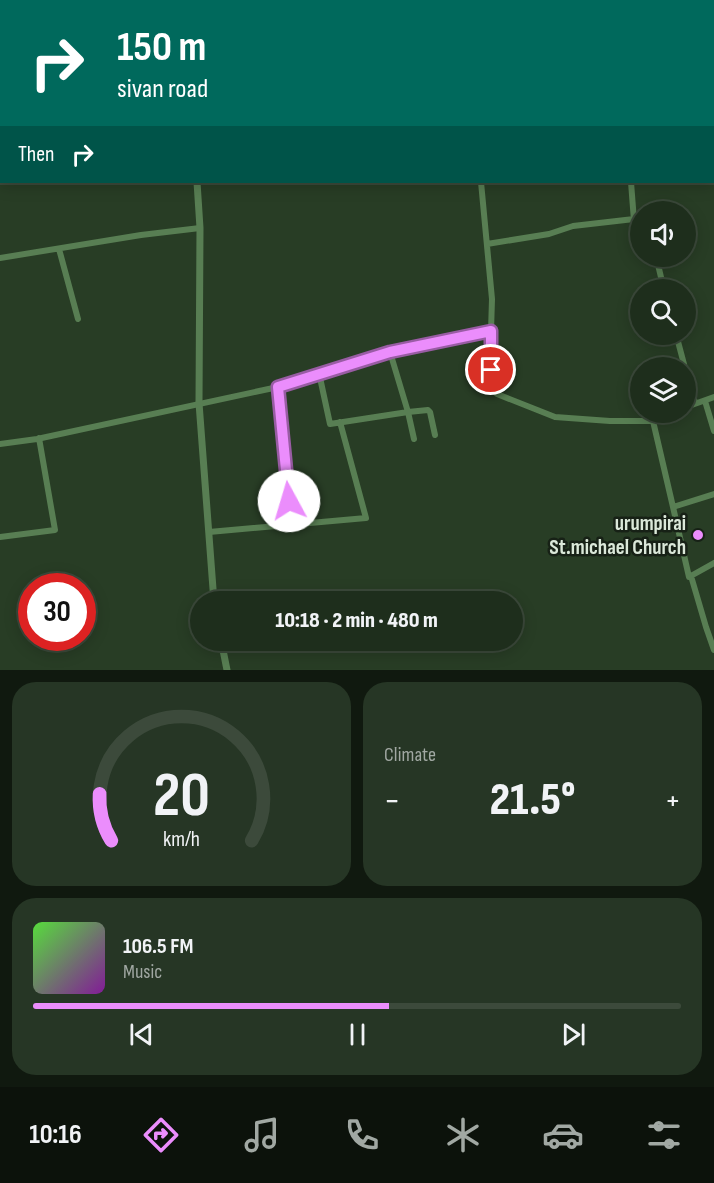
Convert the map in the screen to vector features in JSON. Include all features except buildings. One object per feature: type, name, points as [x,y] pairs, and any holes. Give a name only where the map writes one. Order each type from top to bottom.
[{"type":"street","points":[[198,183],[199,403],[213,591]]},
{"type":"street","points":[[481,183],[492,299],[492,389],[497,394],[555,417],[630,421]]},
{"type":"street","points":[[631,183],[634,201]]},
{"type":"street","points":[[487,244],[549,234],[573,226],[630,222]]},
{"type":"street","points":[[0,258],[141,235],[200,228]]},
{"type":"street","points":[[58,249],[78,319]]},
{"type":"street","points":[[0,444],[39,438],[278,387],[390,352],[491,331]]},
{"type":"street","points":[[390,352],[414,439]]},
{"type":"street","points":[[320,373],[330,424],[428,410],[435,435]]},
{"type":"street","points":[[278,387],[291,524]]},
{"type":"street","points":[[696,403],[714,396]]},
{"type":"street","points":[[705,401],[714,431]]},
{"type":"street","points":[[208,532],[366,518],[340,422]]},
{"type":"street","points":[[653,423],[689,577],[691,576],[714,650]]},
{"type":"street","points":[[0,537],[55,530],[39,438]]},
{"type":"street","points":[[673,507],[714,494]]},
{"type":"street","points":[[691,576],[714,563]]},
{"type":"street","points":[[223,651],[226,670]]},
{"type":"place","name":"urumpirai St.michael Church","points":[[698,535]]},
{"type":"route","points":[[289,501],[278,387],[390,352],[491,331],[491,370]]}]
